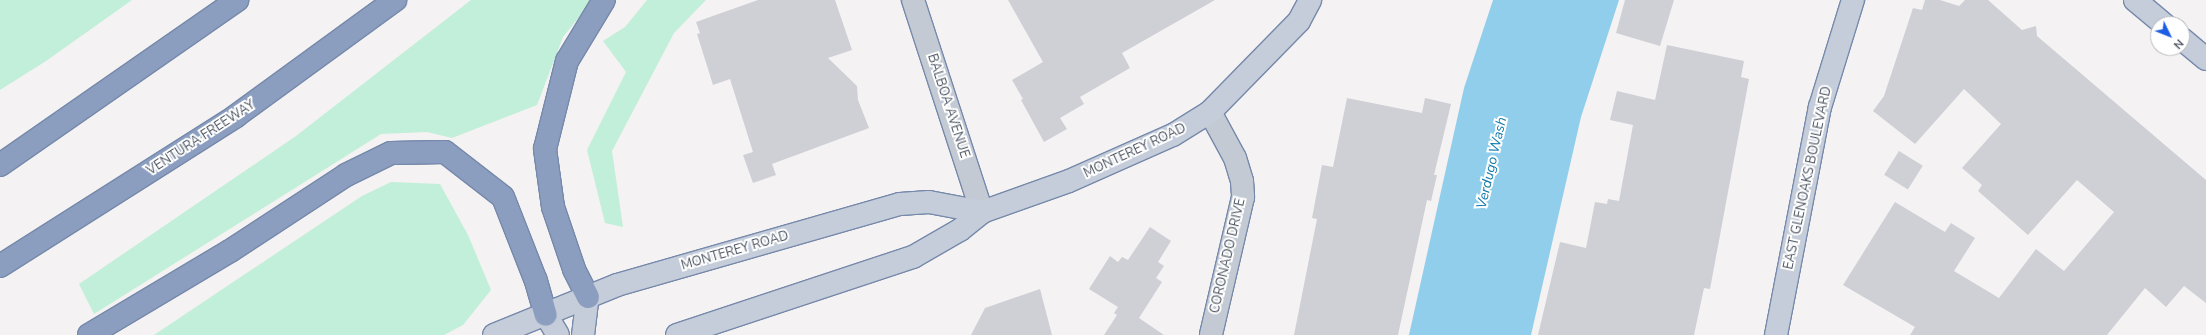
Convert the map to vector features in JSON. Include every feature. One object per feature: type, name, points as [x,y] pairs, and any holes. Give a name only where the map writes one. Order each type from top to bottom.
[{"type":"highway","points":[[0,166],[237,0]]},
{"type":"highway","name":"VENTURA FREEWAY","points":[[0,266],[236,116],[395,0]]},
{"type":"highway","points":[[588,296],[574,270],[553,207],[545,149],[567,61],[604,0]]},
{"type":"highway","points":[[89,335],[230,251],[346,175],[392,153],[445,152],[504,197],[536,281],[546,315]]},
{"type":"main road","name":"MONTEREY ROAD","points":[[677,335],[913,257],[960,230],[982,212],[1076,178],[1174,135],[1210,112],[1299,21],[1310,0]]},
{"type":"main road","name":"EAST GLENOAKS BOULEVARD","points":[[1776,335],[1820,107],[1853,0]]},
{"type":"main road","points":[[2135,0],[2154,16]]},
{"type":"main road","points":[[2190,46],[2206,59]]},
{"type":"main road","name":"MONTEREY ROAD","points":[[494,335],[546,315],[616,285],[900,204],[929,202],[982,212]]},
{"type":"main road","points":[[583,335],[588,296]]},
{"type":"main road","points":[[546,315],[558,335]]},
{"type":"street","name":"BALBOA AVENUE","points":[[913,0],[982,212]]},
{"type":"street","name":"CORONADO DRIVE","points":[[1210,112],[1235,158],[1242,180],[1243,197],[1211,335]]},
{"type":"green space","points":[[0,0],[132,0],[46,61],[0,90]]},
{"type":"green space","points":[[471,0],[593,0],[563,37],[537,105],[452,138],[427,132],[381,134],[94,314],[79,284],[296,136]]},
{"type":"green space","points":[[647,0],[706,0],[674,33],[612,151],[623,227],[605,223],[587,150],[626,72],[603,41],[625,27]]},
{"type":"green space","points":[[391,182],[440,184],[468,235],[491,290],[463,325],[444,335],[154,335],[362,196]]},
{"type":"water","name":"Verdugo Wash","points":[[1493,0],[1619,0],[1581,117],[1531,335],[1409,335],[1464,88]]},
{"type":"building","points":[[758,0],[835,0],[852,50],[828,58],[857,86],[858,100],[869,128],[772,164],[776,175],[753,183],[743,155],[753,152],[730,79],[713,85],[697,34],[700,33],[696,22]]},
{"type":"building","points":[[1008,0],[1215,0],[1122,53],[1130,68],[1080,97],[1084,104],[1060,118],[1067,129],[1044,142],[1012,80],[1043,62]]},
{"type":"building","points":[[1625,0],[1674,0],[1660,46],[1616,33]]},
{"type":"building","points":[[1925,0],[1940,0],[1959,6],[1965,0],[1988,0],[2022,30],[2036,26],[2037,36],[2206,180],[2206,303],[2184,286],[2166,307],[2145,288],[2107,335],[1910,335],[1915,327],[1843,285],[1895,202],[1945,232],[1951,223],[1975,238],[1954,271],[1999,298],[2036,249],[2064,271],[2114,212],[2077,180],[2028,235],[1978,191],[1982,185],[1962,168],[2001,124],[1964,89],[1915,144],[1873,111],[1884,96],[1913,8],[1922,10]]},
{"type":"building","points":[[1667,45],[1744,61],[1741,77],[1749,79],[1710,289],[1704,288],[1694,335],[1538,335],[1560,242],[1586,248],[1595,202],[1607,204],[1608,199],[1619,201],[1633,125],[1610,120],[1617,91],[1655,100]]},
{"type":"building","points":[[1347,98],[1422,113],[1425,98],[1451,104],[1434,175],[1437,175],[1431,201],[1427,200],[1398,335],[1294,335],[1317,219],[1312,218],[1322,165],[1333,167]]},
{"type":"building","points":[[1899,151],[1923,166],[1908,190],[1884,175]]},
{"type":"building","points":[[1150,227],[1171,241],[1158,262],[1164,266],[1156,278],[1162,282],[1139,318],[1164,335],[1104,335],[1117,315],[1114,313],[1118,307],[1089,289],[1110,256],[1118,262],[1122,257],[1128,260]]},
{"type":"building","points":[[1040,289],[1052,335],[971,335],[985,308]]}]
